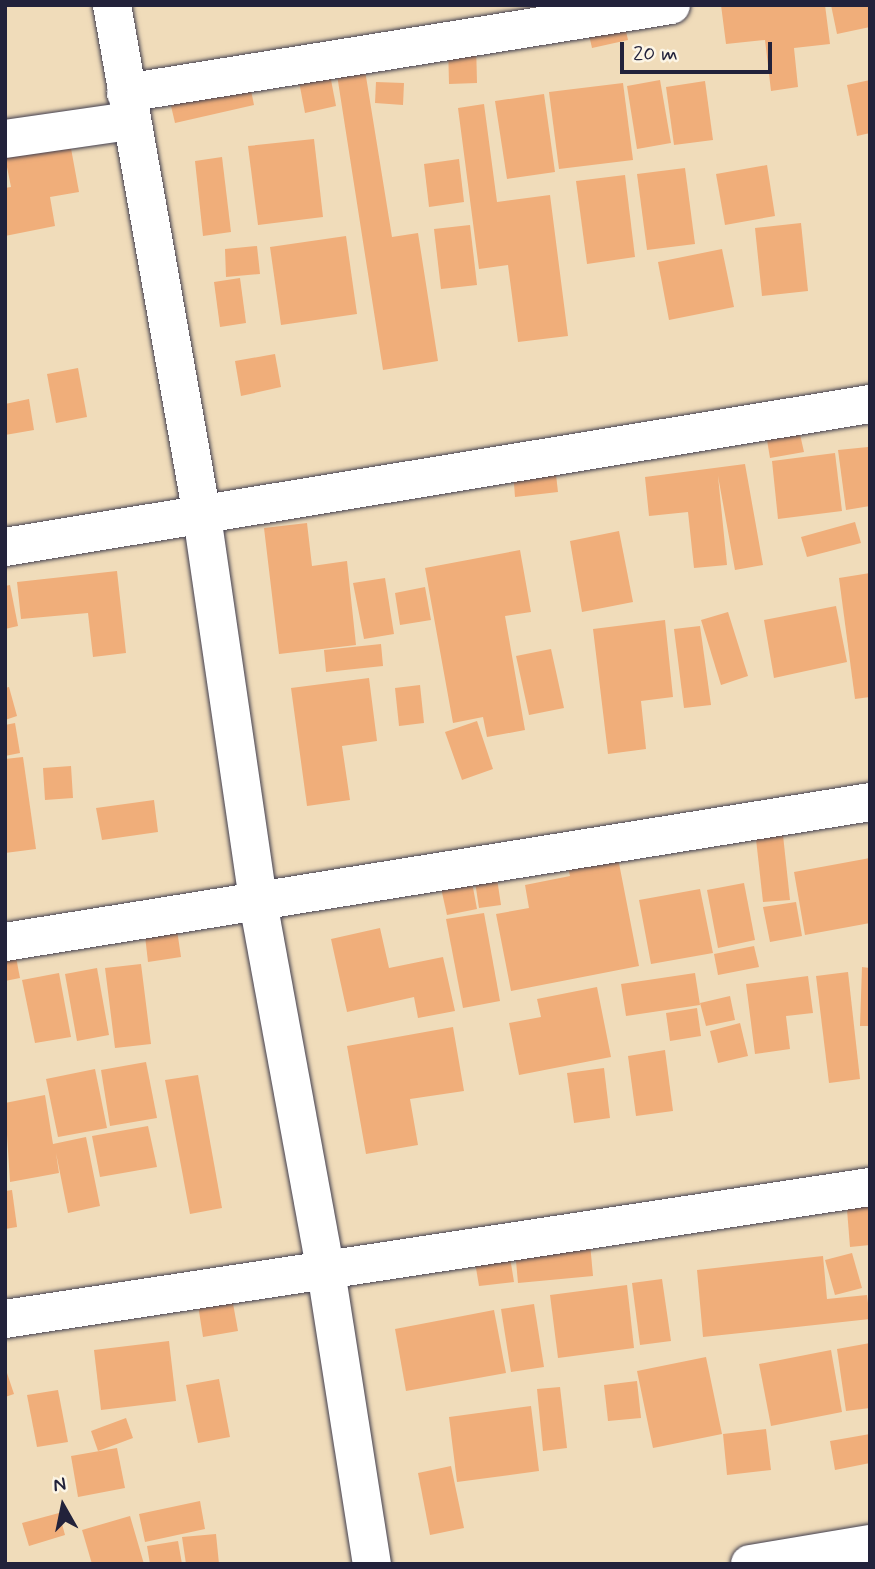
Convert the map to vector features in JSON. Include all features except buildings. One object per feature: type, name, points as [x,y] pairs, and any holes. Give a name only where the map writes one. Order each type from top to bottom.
[{"type":"street","points":[[112,5],[202,516],[258,902],[326,1271],[372,1564]]},
{"type":"street","points":[[5,139],[128,107],[671,5]]},
{"type":"street","points":[[5,547],[870,404]]},
{"type":"street","points":[[5,942],[870,802]]},
{"type":"street","points":[[5,1319],[870,1187]]},
{"type":"street","points":[[750,1564],[870,1544]]}]
